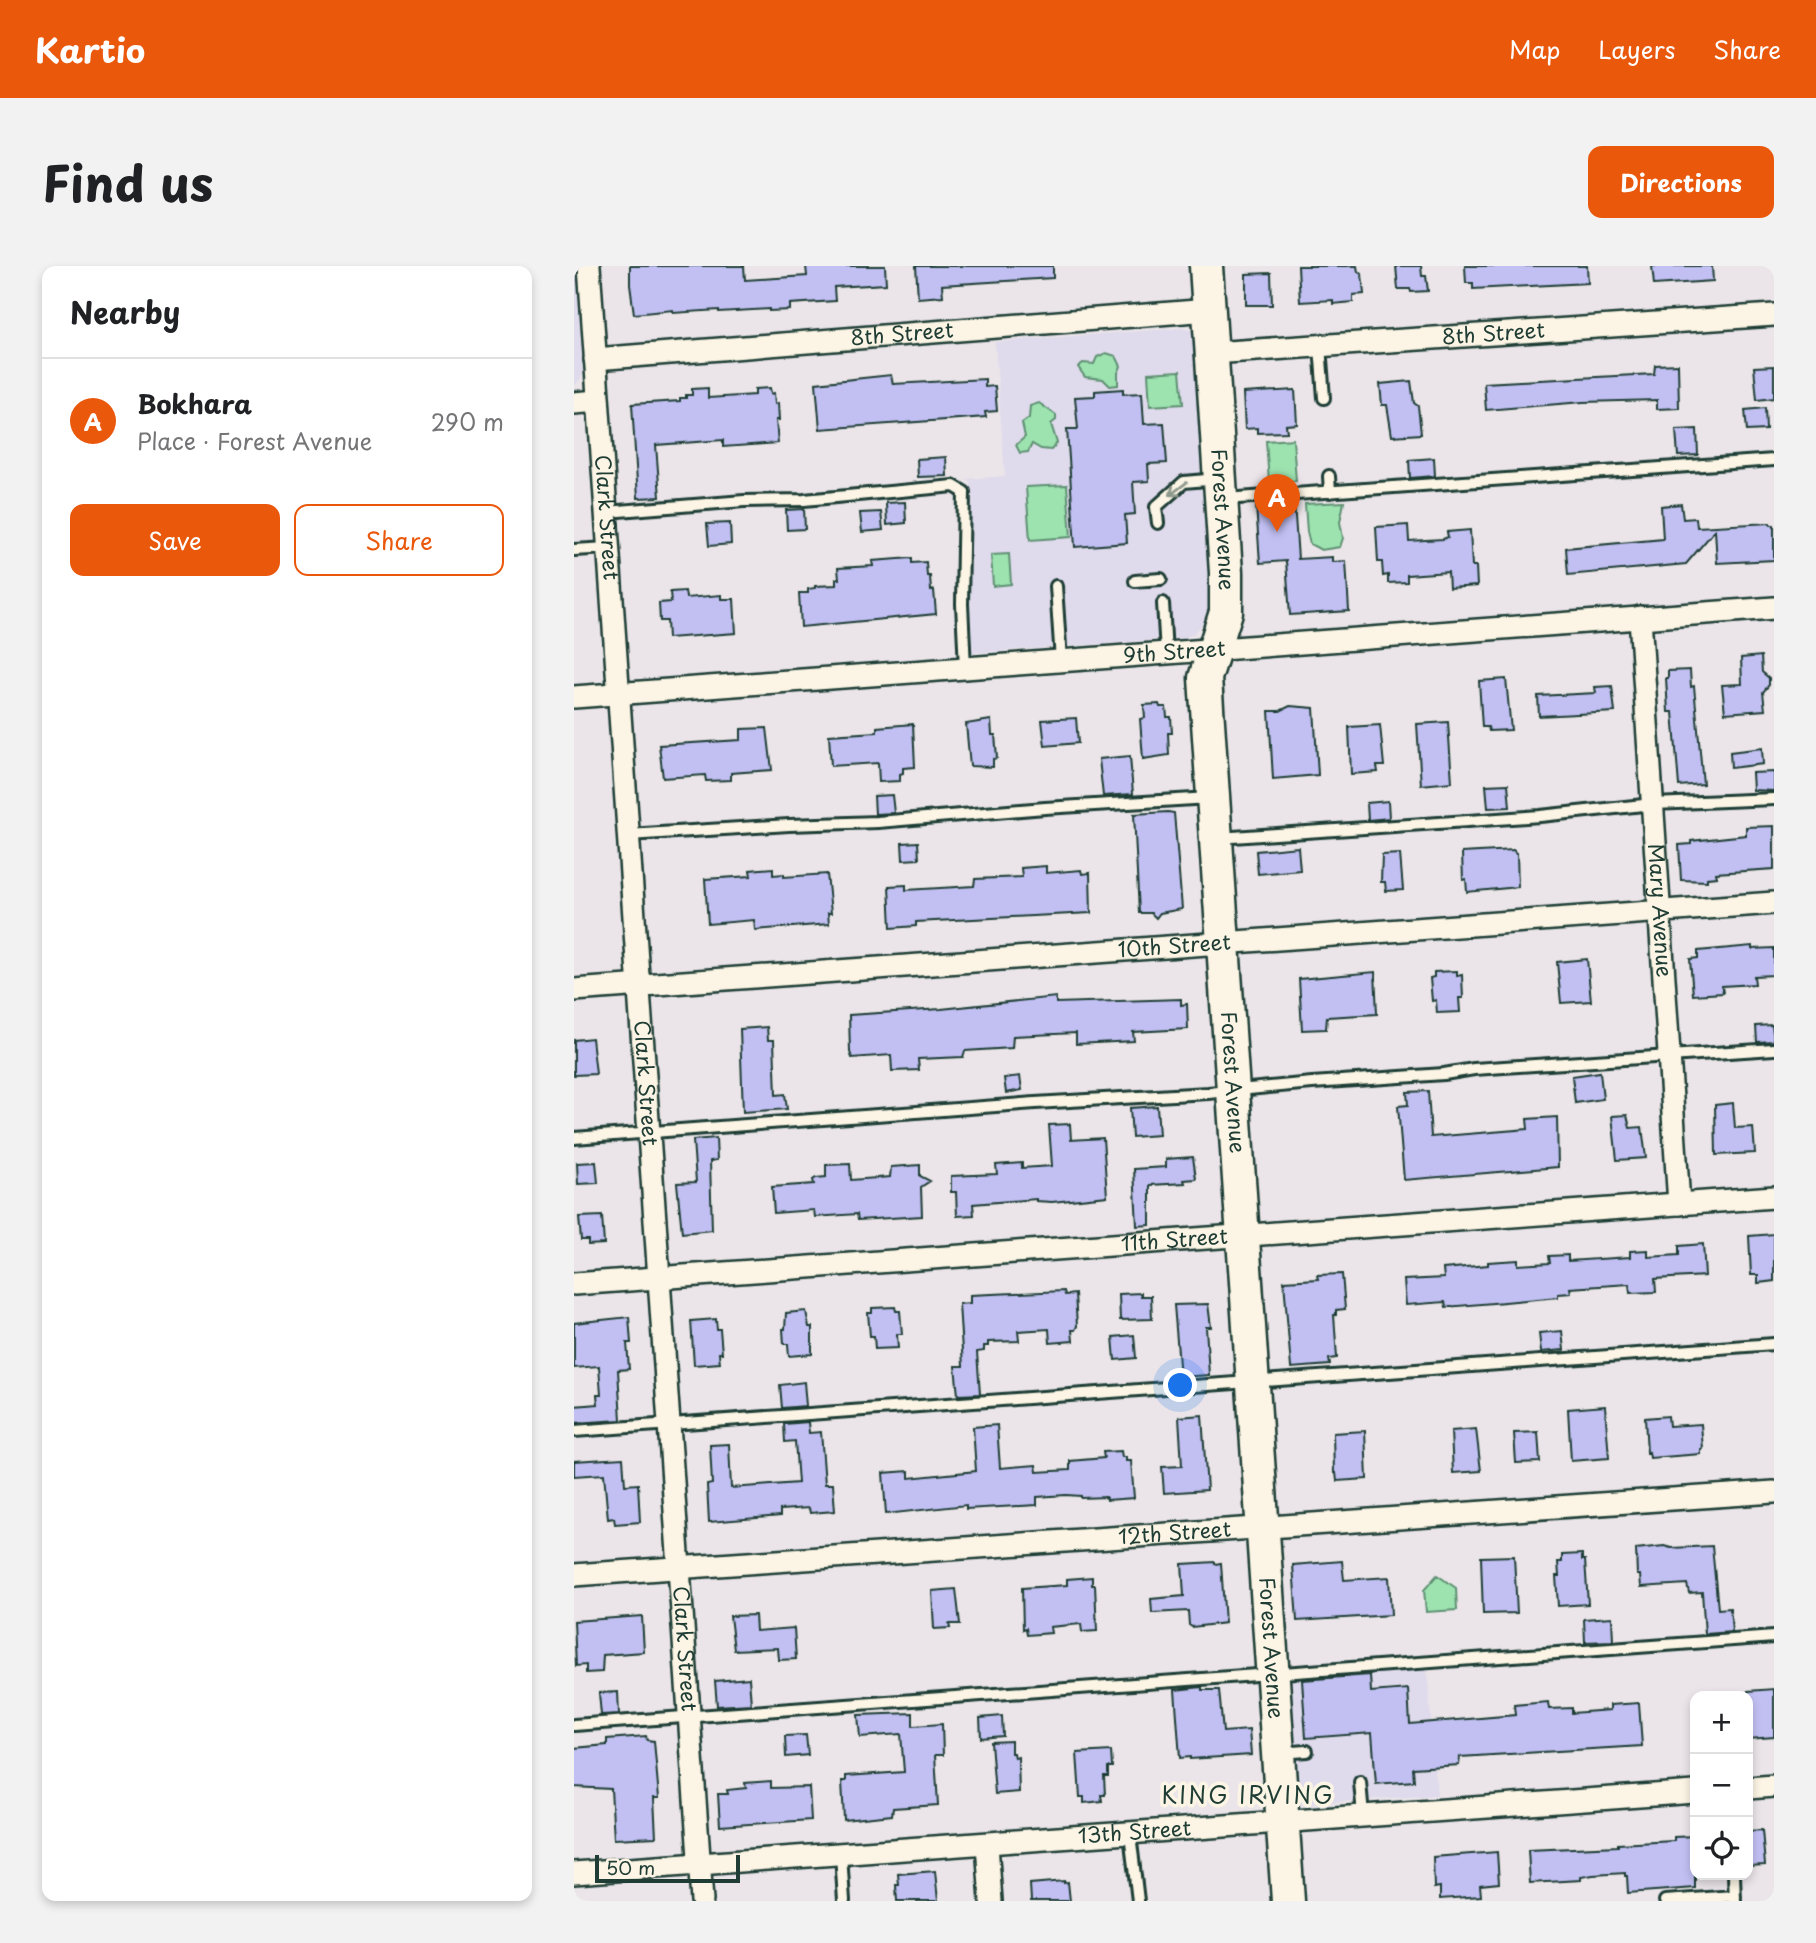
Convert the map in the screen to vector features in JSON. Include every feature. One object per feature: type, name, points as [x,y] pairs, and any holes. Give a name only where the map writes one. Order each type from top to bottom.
[{"type":"street","name":"Clark Street","points":[[589,266],[702,1901]]},
{"type":"street","name":"Forest Avenue","points":[[1206,266],[1226,573],[1226,612],[1205,678],[1272,1674],[1293,1752],[1282,1821],[1288,1901]]},
{"type":"street","name":"8th Street","points":[[595,359],[1209,310]]},
{"type":"street","name":"8th Street","points":[[1212,353],[1774,315]]},
{"type":"street","points":[[574,403],[598,401]]},
{"type":"street","name":"9th Street","points":[[574,697],[1774,608]]},
{"type":"street","name":"Mary Avenue","points":[[1640,617],[1679,1205]]},
{"type":"street","name":"10th Street","points":[[574,990],[1774,903]]},
{"type":"street","name":"11th Street","points":[[574,1284],[1774,1197]]},
{"type":"street","name":"12th Street","points":[[574,1575],[1774,1492]]},
{"type":"street","points":[[1753,1788],[1774,1786]]},
{"type":"street","name":"13th Street","points":[[574,1873],[1690,1792]]},
{"type":"street","points":[[987,1844],[991,1901]]},
{"type":"lane","points":[[1321,346],[1324,398]]},
{"type":"lane","points":[[1158,523],[1156,507],[1184,482],[1221,489],[1330,492],[1774,460]]},
{"type":"lane","points":[[1329,476],[1330,492]]},
{"type":"lane","points":[[606,512],[744,501],[804,500],[954,486],[961,488],[964,492],[962,604],[965,668]]},
{"type":"lane","points":[[574,550],[608,548]]},
{"type":"lane","points":[[1135,581],[1161,579]]},
{"type":"lane","points":[[1056,586],[1061,661]]},
{"type":"lane","points":[[1163,603],[1166,653]]},
{"type":"lane","points":[[628,835],[877,822],[1213,798]]},
{"type":"lane","points":[[1216,838],[1540,816],[1653,804],[1774,799]]},
{"type":"lane","points":[[574,1138],[1774,1049]]},
{"type":"lane","points":[[574,1432],[1774,1344]]},
{"type":"lane","points":[[574,1725],[1774,1637]]},
{"type":"lane","points":[[1360,1782],[1363,1815]]},
{"type":"lane","points":[[1130,1833],[1138,1901]]},
{"type":"lane","points":[[841,1854],[844,1901]]},
{"type":"lane","points":[[1665,1901],[1735,1898],[1734,1880]]},
{"type":"shaded area","points":[[574,266],[583,371],[574,387]]},
{"type":"shaded area","points":[[1182,328],[1192,331],[1195,340],[1211,573],[1211,603],[1205,621],[1193,634],[1185,638],[973,653],[969,644],[967,604],[970,482],[966,479],[1005,476],[995,342]]},
{"type":"shaded area","points":[[1427,1667],[1437,1795],[1304,1804],[1297,1802],[1286,1677]]},
{"type":"green space","points":[[1106,353],[1116,356],[1121,366],[1118,385],[1110,386],[1103,379],[1085,377],[1078,367],[1083,363],[1094,364],[1097,357]]},
{"type":"green space","points":[[1180,371],[1183,404],[1150,406],[1148,373]]},
{"type":"green space","points":[[1039,403],[1056,415],[1056,420],[1051,424],[1057,443],[1051,450],[1032,444],[1028,452],[1020,453],[1016,445],[1025,437],[1022,423],[1029,418],[1030,406]]},
{"type":"green space","points":[[1293,439],[1296,481],[1269,482],[1266,441]]},
{"type":"green space","points":[[1067,485],[1071,537],[1030,540],[1026,487]]},
{"type":"green space","points":[[1344,502],[1340,522],[1343,538],[1340,547],[1321,550],[1310,544],[1305,504]]},
{"type":"green space","points":[[1009,554],[1011,584],[993,586],[991,555]]},
{"type":"green space","points":[[1437,1575],[1456,1588],[1457,1610],[1426,1612],[1424,1590]]},
{"type":"building","points":[[630,266],[744,266],[745,280],[807,276],[806,266],[885,266],[886,284],[834,287],[835,301],[790,304],[790,310],[673,313],[673,310],[634,314]]},
{"type":"building","points":[[916,266],[1053,266],[1053,278],[942,285],[943,296],[918,298]]},
{"type":"building","points":[[1298,266],[1357,266],[1358,272],[1362,274],[1364,294],[1353,295],[1353,302],[1300,302]]},
{"type":"building","points":[[1396,266],[1421,266],[1422,276],[1426,276],[1428,291],[1411,292],[1410,289],[1398,289]]},
{"type":"building","points":[[1465,266],[1587,266],[1588,283],[1473,289],[1473,283],[1466,283]]},
{"type":"building","points":[[1652,266],[1712,266],[1713,281],[1654,285]]},
{"type":"building","points":[[1271,273],[1272,305],[1246,305],[1246,274]]},
{"type":"building","points":[[1678,364],[1679,408],[1657,409],[1657,400],[1583,402],[1486,410],[1484,383],[1654,374],[1655,365]]},
{"type":"building","points":[[1774,366],[1774,398],[1757,400],[1754,367]]},
{"type":"building","points":[[891,375],[893,384],[985,379],[985,387],[995,386],[997,411],[985,412],[986,417],[820,429],[816,383]]},
{"type":"building","points":[[1411,381],[1414,403],[1418,406],[1421,434],[1392,436],[1387,405],[1382,405],[1380,384]]},
{"type":"building","points":[[708,388],[708,398],[755,395],[755,389],[770,388],[771,394],[774,393],[775,404],[778,403],[778,443],[723,447],[723,440],[656,445],[660,497],[638,498],[632,404],[680,401],[680,398],[686,398],[686,395],[692,395],[692,389]]},
{"type":"building","points":[[1123,389],[1123,394],[1142,393],[1144,424],[1164,423],[1167,463],[1148,464],[1149,481],[1133,482],[1135,514],[1125,515],[1127,543],[1075,547],[1067,429],[1078,429],[1075,397],[1095,396],[1095,391]]},
{"type":"building","points":[[1295,390],[1297,424],[1286,425],[1287,432],[1257,433],[1257,428],[1245,429],[1243,393]]},
{"type":"building","points":[[1765,408],[1766,430],[1747,431],[1745,410]]},
{"type":"building","points":[[1697,429],[1698,455],[1678,456],[1676,430]]},
{"type":"building","points":[[946,457],[947,476],[918,477],[917,459]]},
{"type":"building","points":[[1434,458],[1435,476],[1410,478],[1409,460]]},
{"type":"building","points":[[905,502],[906,523],[887,525],[886,503]]},
{"type":"building","points":[[1294,502],[1298,559],[1332,557],[1332,562],[1346,561],[1349,611],[1290,615],[1286,561],[1260,563],[1256,505]]},
{"type":"building","points":[[1681,504],[1683,519],[1696,518],[1697,527],[1770,523],[1774,525],[1774,560],[1717,563],[1715,530],[1686,564],[1568,575],[1566,548],[1663,539],[1661,506]]},
{"type":"building","points":[[804,509],[805,529],[787,530],[786,510]]},
{"type":"building","points":[[881,512],[883,530],[862,532],[860,513]]},
{"type":"building","points":[[730,523],[731,544],[709,546],[707,524]]},
{"type":"building","points":[[1408,525],[1409,541],[1443,539],[1448,537],[1447,532],[1470,530],[1472,566],[1476,566],[1477,586],[1449,588],[1448,572],[1407,575],[1407,582],[1388,583],[1388,575],[1383,576],[1382,562],[1378,562],[1376,527]]},
{"type":"building","points":[[912,558],[912,563],[926,562],[931,591],[934,590],[936,614],[801,627],[799,593],[808,593],[808,589],[815,586],[836,585],[836,579],[839,579],[838,568],[873,566],[872,561]]},
{"type":"building","points":[[685,591],[686,598],[721,595],[721,599],[734,599],[736,633],[668,638],[667,621],[660,621],[659,603],[671,602],[670,592]]},
{"type":"building","points":[[1761,656],[1762,672],[1769,678],[1769,685],[1763,692],[1765,710],[1725,713],[1722,685],[1742,684],[1741,658]]},
{"type":"building","points":[[1690,670],[1691,687],[1694,686],[1703,784],[1679,786],[1673,712],[1668,712],[1666,678],[1668,671]]},
{"type":"building","points":[[1506,679],[1511,730],[1489,731],[1488,727],[1482,727],[1479,681]]},
{"type":"building","points":[[1612,686],[1615,712],[1539,716],[1538,696],[1596,693],[1595,687]]},
{"type":"building","points":[[1159,704],[1160,707],[1166,707],[1167,717],[1171,717],[1172,733],[1168,733],[1169,755],[1143,759],[1140,719],[1145,718],[1144,705]]},
{"type":"building","points":[[1290,706],[1314,708],[1318,775],[1273,779],[1269,711],[1280,711]]},
{"type":"building","points":[[1076,718],[1078,743],[1045,746],[1042,720]]},
{"type":"building","points":[[991,720],[997,758],[993,759],[993,767],[970,766],[966,724]]},
{"type":"building","points":[[1448,722],[1452,782],[1421,785],[1417,724]]},
{"type":"building","points":[[913,724],[915,767],[903,768],[900,781],[879,782],[878,763],[831,766],[829,735],[877,732],[877,727]]},
{"type":"building","points":[[1380,725],[1384,766],[1377,766],[1378,772],[1351,774],[1349,727]]},
{"type":"building","points":[[767,728],[772,770],[731,773],[731,780],[706,781],[705,775],[663,778],[659,745],[741,740],[741,729]]},
{"type":"building","points":[[1762,748],[1763,764],[1731,768],[1730,752]]},
{"type":"building","points":[[1130,756],[1133,794],[1103,796],[1099,759]]},
{"type":"building","points":[[1774,772],[1774,791],[1753,790],[1752,773]]},
{"type":"building","points":[[1508,784],[1510,807],[1488,808],[1486,785]]},
{"type":"building","points":[[892,795],[894,813],[875,814],[874,796]]},
{"type":"building","points":[[1388,801],[1389,818],[1368,820],[1367,803]]},
{"type":"building","points":[[1174,813],[1182,909],[1160,913],[1156,918],[1151,913],[1139,913],[1134,814]]},
{"type":"building","points":[[1774,826],[1774,869],[1716,873],[1717,877],[1707,878],[1707,881],[1681,880],[1679,845],[1691,844],[1691,841],[1746,835],[1746,827]]},
{"type":"building","points":[[918,842],[919,859],[903,860],[902,843]]},
{"type":"building","points":[[1298,847],[1300,870],[1258,874],[1256,851]]},
{"type":"building","points":[[1514,850],[1517,853],[1518,887],[1467,892],[1466,879],[1463,880],[1462,853]]},
{"type":"building","points":[[1400,854],[1403,890],[1386,891],[1385,882],[1381,882],[1382,855]]},
{"type":"building","points":[[1046,866],[1046,873],[1081,870],[1082,874],[1090,873],[1091,913],[916,922],[916,926],[891,928],[889,886],[906,885],[906,890],[974,886],[975,879],[1022,877],[1021,868]]},
{"type":"building","points":[[773,868],[773,875],[784,874],[784,877],[827,874],[831,913],[828,913],[829,924],[755,930],[754,920],[708,924],[705,879],[751,876],[750,870]]},
{"type":"building","points":[[1752,946],[1752,949],[1774,948],[1774,975],[1754,976],[1755,984],[1722,986],[1723,993],[1693,995],[1690,959],[1698,958],[1698,951]]},
{"type":"building","points":[[1587,959],[1591,1001],[1561,1003],[1557,962]]},
{"type":"building","points":[[1457,971],[1457,976],[1462,975],[1463,998],[1459,998],[1460,1012],[1437,1013],[1436,1000],[1432,1001],[1430,978],[1434,977],[1434,972]]},
{"type":"building","points":[[1375,972],[1377,1014],[1327,1017],[1326,1029],[1302,1030],[1299,979]]},
{"type":"building","points":[[1056,997],[1056,1003],[1181,999],[1181,1005],[1187,1004],[1188,1029],[1133,1032],[1134,1041],[1076,1044],[1076,1033],[1013,1036],[1012,1048],[965,1051],[963,1057],[918,1059],[919,1070],[892,1071],[891,1055],[852,1058],[850,1052],[849,1015]]},
{"type":"building","points":[[1772,1025],[1774,1041],[1757,1042],[1756,1026]]},
{"type":"building","points":[[767,1027],[768,1040],[774,1040],[776,1095],[785,1094],[787,1109],[743,1112],[740,1029]]},
{"type":"building","points":[[592,1038],[596,1074],[574,1075],[574,1040]]},
{"type":"building","points":[[1600,1072],[1603,1099],[1575,1103],[1572,1076]]},
{"type":"building","points":[[1020,1076],[1022,1090],[1006,1093],[1004,1078]]},
{"type":"building","points":[[1428,1091],[1431,1137],[1528,1129],[1527,1119],[1557,1117],[1558,1167],[1404,1180],[1398,1106],[1408,1105],[1407,1092]]},
{"type":"building","points":[[1733,1103],[1735,1128],[1753,1127],[1755,1153],[1716,1155],[1715,1105]]},
{"type":"building","points":[[1157,1106],[1159,1135],[1132,1137],[1130,1108]]},
{"type":"building","points":[[1627,1115],[1630,1128],[1642,1127],[1646,1158],[1617,1160],[1612,1116]]},
{"type":"building","points":[[1070,1124],[1071,1140],[1103,1138],[1107,1196],[1052,1202],[1036,1199],[973,1204],[974,1215],[957,1216],[956,1192],[951,1192],[951,1176],[997,1174],[996,1165],[1022,1163],[1022,1168],[1052,1166],[1049,1125]]},
{"type":"building","points":[[716,1138],[717,1160],[710,1161],[712,1230],[682,1233],[677,1183],[696,1182],[693,1140]]},
{"type":"building","points":[[1193,1157],[1196,1179],[1184,1180],[1185,1183],[1150,1185],[1150,1225],[1137,1226],[1134,1169],[1166,1167],[1166,1159]]},
{"type":"building","points":[[596,1162],[598,1183],[578,1184],[577,1163]]},
{"type":"building","points":[[850,1164],[851,1180],[890,1177],[891,1167],[920,1165],[920,1176],[930,1181],[921,1187],[922,1216],[858,1220],[857,1214],[815,1217],[814,1210],[774,1213],[772,1187],[814,1184],[813,1180],[816,1178],[826,1177],[826,1165]]},
{"type":"building","points":[[602,1216],[604,1244],[588,1245],[588,1240],[581,1240],[579,1217]]},
{"type":"building","points":[[1774,1234],[1774,1281],[1758,1283],[1758,1275],[1751,1275],[1749,1236]]},
{"type":"building","points":[[1703,1244],[1705,1276],[1655,1279],[1656,1292],[1630,1293],[1629,1284],[1570,1288],[1571,1293],[1558,1294],[1558,1297],[1505,1302],[1446,1307],[1445,1302],[1406,1305],[1404,1280],[1444,1278],[1443,1269],[1518,1260],[1518,1265],[1550,1263],[1549,1256],[1568,1255],[1568,1261],[1630,1257],[1630,1251],[1648,1250],[1648,1257],[1679,1255],[1679,1246]]},
{"type":"building","points":[[1342,1274],[1345,1309],[1336,1310],[1334,1315],[1337,1358],[1329,1359],[1330,1365],[1291,1368],[1284,1281]]},
{"type":"building","points":[[1064,1291],[1065,1295],[1075,1294],[1077,1326],[1072,1330],[1073,1341],[1050,1343],[1049,1329],[1018,1331],[1019,1341],[988,1342],[984,1351],[977,1352],[980,1394],[958,1395],[955,1366],[963,1366],[959,1304],[970,1303],[970,1295]]},
{"type":"building","points":[[1141,1293],[1141,1296],[1151,1296],[1152,1319],[1120,1320],[1119,1294]]},
{"type":"building","points":[[1208,1304],[1211,1327],[1206,1327],[1209,1375],[1180,1377],[1174,1305]]},
{"type":"building","points":[[895,1307],[896,1311],[900,1311],[902,1334],[897,1334],[898,1348],[875,1349],[874,1336],[870,1336],[868,1313],[872,1313],[872,1308]]},
{"type":"building","points":[[806,1311],[809,1327],[812,1327],[812,1354],[789,1356],[788,1344],[784,1344],[786,1313]]},
{"type":"building","points":[[629,1317],[629,1369],[618,1370],[621,1420],[574,1423],[574,1406],[598,1404],[597,1395],[601,1395],[599,1366],[574,1368],[574,1323]]},
{"type":"building","points":[[716,1319],[717,1329],[720,1329],[720,1363],[694,1365],[691,1321]]},
{"type":"building","points":[[1562,1331],[1564,1350],[1541,1352],[1539,1333]]},
{"type":"building","points":[[1134,1335],[1136,1358],[1115,1360],[1113,1337]]},
{"type":"building","points":[[804,1382],[806,1406],[782,1408],[780,1385]]},
{"type":"building","points":[[1605,1406],[1609,1458],[1571,1461],[1568,1409]]},
{"type":"building","points":[[1202,1415],[1207,1490],[1164,1493],[1162,1467],[1182,1466],[1179,1417]]},
{"type":"building","points":[[1668,1416],[1669,1426],[1701,1424],[1701,1454],[1650,1458],[1649,1452],[1647,1453],[1645,1418]]},
{"type":"building","points":[[808,1422],[809,1433],[821,1432],[825,1484],[833,1484],[835,1511],[810,1513],[809,1508],[780,1510],[780,1516],[709,1522],[707,1485],[712,1484],[710,1445],[729,1444],[731,1488],[798,1483],[795,1441],[785,1442],[784,1424]]},
{"type":"building","points":[[997,1425],[1000,1468],[1036,1465],[1037,1472],[1070,1470],[1070,1461],[1104,1458],[1103,1452],[1121,1451],[1126,1461],[1131,1461],[1134,1498],[1107,1500],[1106,1497],[1081,1498],[1066,1495],[1037,1497],[1037,1505],[966,1509],[966,1505],[886,1514],[883,1473],[909,1471],[909,1478],[976,1471],[973,1427]]},
{"type":"building","points":[[1476,1429],[1481,1471],[1453,1473],[1451,1431]]},
{"type":"building","points":[[1365,1431],[1367,1479],[1337,1481],[1334,1473],[1333,1433]]},
{"type":"building","points":[[1538,1432],[1540,1462],[1516,1463],[1514,1433]]},
{"type":"building","points":[[623,1458],[625,1485],[638,1484],[640,1522],[615,1524],[614,1518],[608,1519],[604,1474],[574,1476],[574,1461]]},
{"type":"building","points":[[1712,1546],[1718,1609],[1730,1608],[1732,1632],[1705,1634],[1702,1592],[1689,1593],[1687,1584],[1641,1587],[1640,1575],[1637,1575],[1636,1549]]},
{"type":"building","points":[[1582,1554],[1582,1560],[1585,1560],[1588,1604],[1558,1606],[1558,1562],[1562,1562],[1562,1555]]},
{"type":"building","points":[[1514,1556],[1517,1613],[1483,1614],[1481,1557]]},
{"type":"building","points":[[1342,1561],[1344,1580],[1389,1577],[1391,1615],[1297,1621],[1293,1565]]},
{"type":"building","points":[[1221,1563],[1225,1623],[1192,1627],[1189,1625],[1188,1611],[1152,1613],[1151,1599],[1184,1596],[1182,1564]]},
{"type":"building","points":[[1092,1577],[1092,1585],[1095,1585],[1097,1631],[1082,1632],[1081,1624],[1050,1627],[1051,1633],[1027,1635],[1026,1628],[1023,1629],[1022,1588],[1067,1585],[1067,1579]]},
{"type":"building","points":[[956,1589],[960,1624],[934,1629],[932,1591]]},
{"type":"building","points":[[755,1615],[756,1631],[794,1628],[796,1659],[779,1660],[778,1648],[734,1650],[730,1616]]},
{"type":"building","points":[[642,1616],[644,1652],[603,1655],[602,1672],[586,1673],[586,1665],[576,1666],[574,1621]]},
{"type":"building","points":[[1612,1617],[1613,1641],[1585,1642],[1584,1619]]},
{"type":"building","points":[[1370,1675],[1371,1692],[1408,1689],[1410,1724],[1515,1715],[1514,1705],[1548,1702],[1549,1709],[1572,1708],[1572,1713],[1610,1710],[1610,1705],[1639,1703],[1642,1746],[1460,1757],[1459,1765],[1413,1768],[1414,1781],[1376,1784],[1372,1733],[1306,1738],[1302,1680]]},
{"type":"building","points":[[749,1678],[751,1704],[717,1706],[715,1681]]},
{"type":"building","points":[[1202,1687],[1202,1690],[1219,1690],[1223,1732],[1249,1730],[1251,1755],[1180,1758],[1175,1690]]},
{"type":"building","points":[[1774,1689],[1774,1737],[1753,1739],[1753,1691],[1748,1691]]},
{"type":"building","points":[[618,1692],[619,1714],[601,1715],[599,1693]]},
{"type":"building","points":[[913,1713],[913,1726],[942,1724],[943,1755],[935,1755],[938,1805],[893,1808],[892,1815],[844,1820],[842,1781],[846,1781],[846,1776],[904,1772],[901,1734],[860,1737],[858,1715]]},
{"type":"building","points":[[1002,1716],[1003,1736],[981,1738],[980,1718]]},
{"type":"building","points":[[806,1735],[808,1755],[786,1757],[785,1736]]},
{"type":"building","points":[[646,1736],[647,1740],[654,1741],[659,1798],[654,1798],[656,1837],[614,1839],[611,1789],[574,1787],[574,1748],[607,1745],[607,1739]]},
{"type":"building","points":[[1011,1741],[1011,1753],[1014,1753],[1015,1758],[1018,1757],[1019,1792],[995,1794],[991,1742]]},
{"type":"building","points":[[1111,1751],[1112,1767],[1108,1767],[1108,1776],[1104,1776],[1105,1795],[1101,1795],[1102,1801],[1084,1803],[1084,1797],[1080,1797],[1077,1753]]},
{"type":"building","points":[[771,1781],[771,1788],[809,1787],[811,1820],[720,1826],[718,1794],[746,1788],[745,1783]]},
{"type":"building","points":[[1762,1830],[1765,1865],[1753,1866],[1753,1831]]},
{"type":"building","points":[[1690,1836],[1690,1880],[1695,1880],[1695,1888],[1628,1893],[1625,1873],[1593,1875],[1581,1877],[1581,1880],[1530,1883],[1528,1850],[1618,1846],[1674,1841],[1674,1837]]},
{"type":"building","points":[[1497,1852],[1499,1883],[1480,1885],[1481,1896],[1440,1899],[1440,1887],[1434,1888],[1433,1857]]},
{"type":"building","points":[[935,1871],[938,1901],[897,1901],[898,1874]]},
{"type":"building","points":[[1068,1882],[1070,1901],[1031,1901],[1030,1884]]},
{"type":"place","name":"Bokhara","points":[[1277,532]]},
{"type":"district","name":"KING IRVING","points":[[1248,1796]]}]
